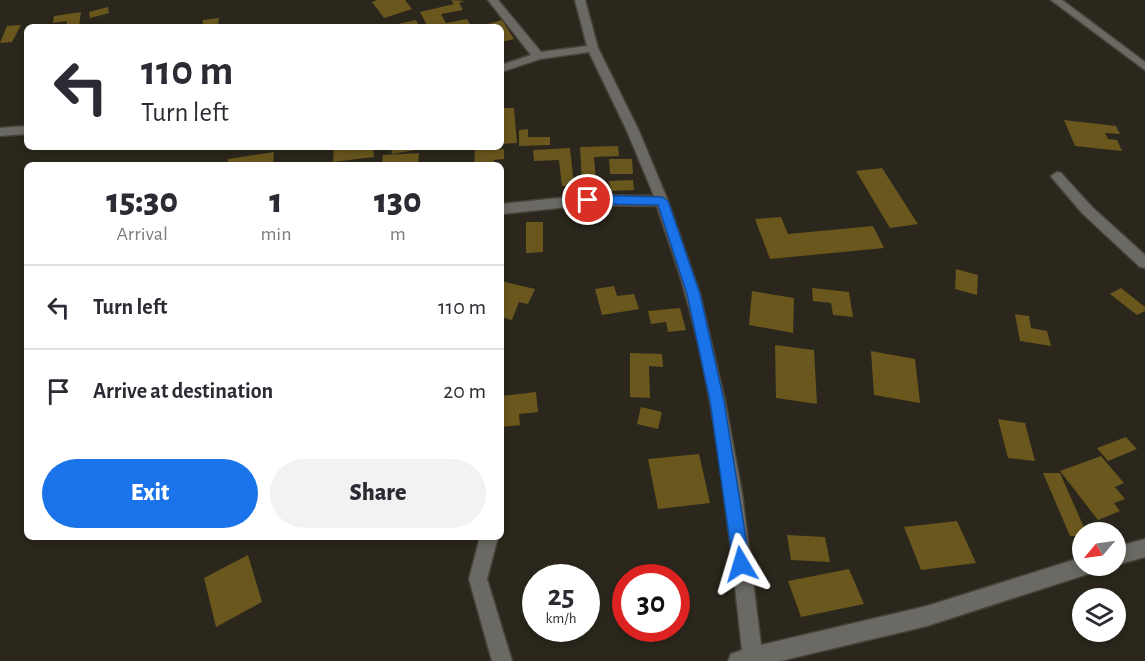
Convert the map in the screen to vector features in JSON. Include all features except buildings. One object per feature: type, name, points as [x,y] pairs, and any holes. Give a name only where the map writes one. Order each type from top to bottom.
[{"type":"street","points":[[493,0],[538,56]]},
{"type":"street","points":[[580,0],[593,48],[633,131],[662,201],[693,294],[717,401],[733,493],[748,660],[927,616],[1072,570]]},
{"type":"street","points":[[1056,0],[1145,67]]},
{"type":"street","points":[[504,68],[538,56],[593,48]]},
{"type":"street","points":[[0,132],[24,130]]},
{"type":"street","points":[[1057,176],[1087,210],[1145,263]]},
{"type":"street","points":[[504,209],[588,200],[662,201]]},
{"type":"street","points":[[488,540],[478,579],[502,661]]},
{"type":"street","points":[[1126,553],[1145,548]]},
{"type":"route","points":[[588,200],[662,201],[693,294],[717,401],[733,493],[741,564]]}]
